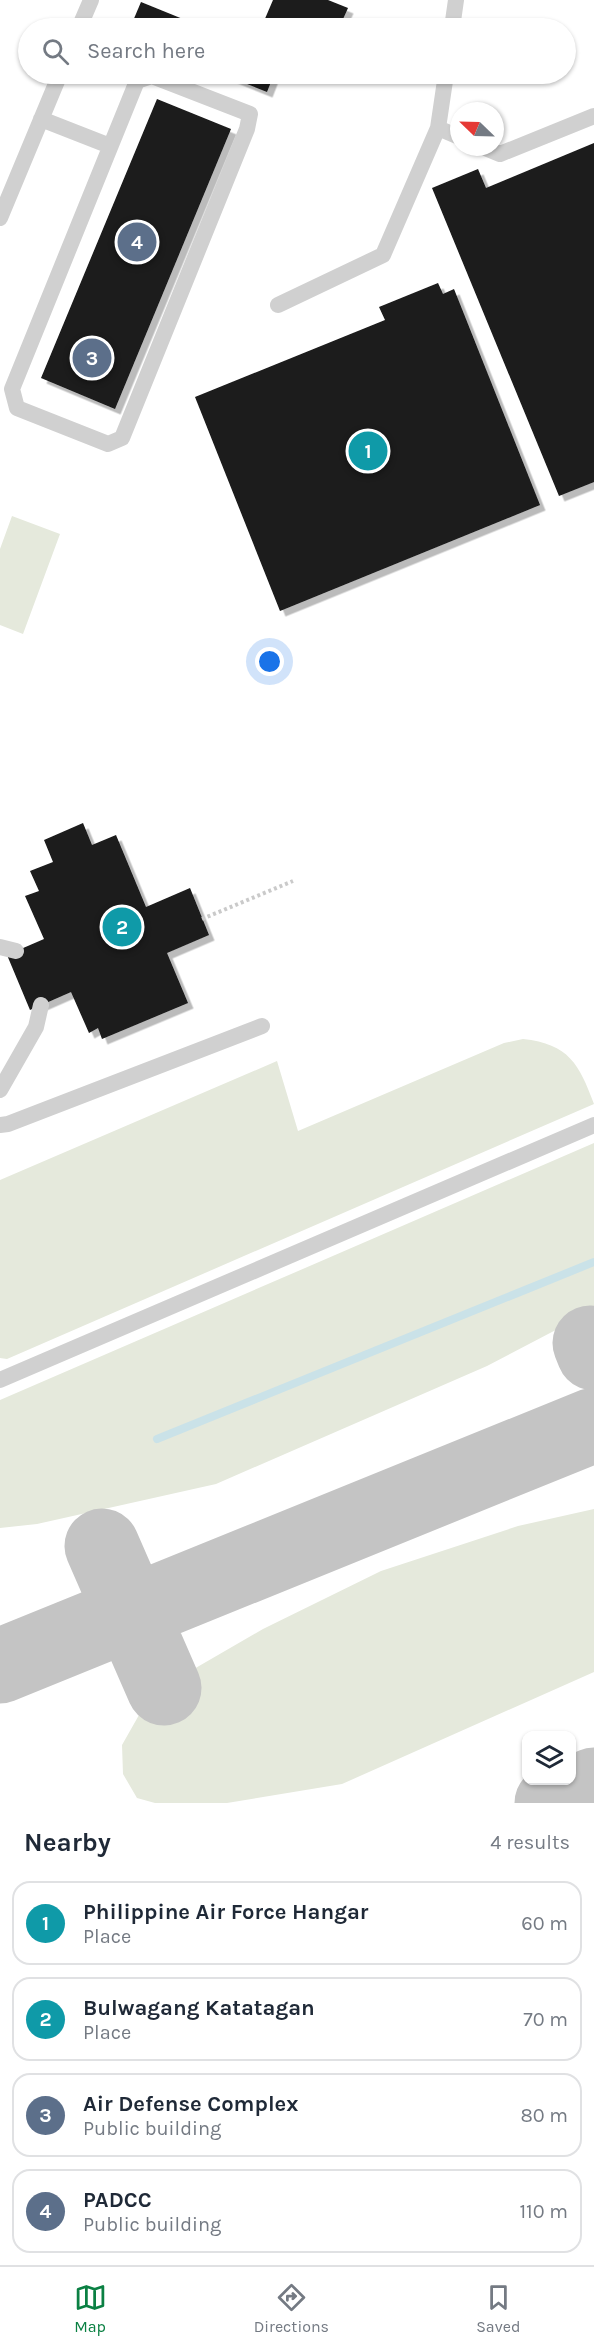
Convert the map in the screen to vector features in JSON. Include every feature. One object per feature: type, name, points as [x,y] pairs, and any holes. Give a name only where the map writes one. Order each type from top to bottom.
[{"type":"lane","points":[[83,18],[91,0]]},
{"type":"lane","points":[[453,18],[456,0]]},
{"type":"lane","points":[[0,218],[56,84]]},
{"type":"lane","points":[[136,84],[12,388],[17,408],[108,444],[122,438],[247,129],[250,114],[173,84]]},
{"type":"lane","points":[[278,305],[383,255],[438,128],[445,84]]},
{"type":"lane","points":[[504,152],[594,116]]},
{"type":"lane","points":[[41,119],[110,146]]},
{"type":"lane","points":[[438,128],[450,133]]},
{"type":"lane","points":[[0,1090],[36,1027],[41,1005]]},
{"type":"lane","points":[[0,1125],[8,1124],[262,1026]]},
{"type":"lane","points":[[0,1380],[594,1125]]},
{"type":"path","points":[[202,919],[293,881]]},
{"type":"shaded area","points":[[12,516],[60,534],[23,634],[0,625],[0,549]]},
{"type":"shaded area","points":[[523,1039],[551,1046],[570,1058],[583,1078],[594,1104],[7,1359],[0,1358],[0,1180],[277,1061],[298,1131],[504,1043]]},
{"type":"shaded area","points":[[594,1143],[594,1310],[487,1366],[216,1484],[37,1524],[0,1528],[0,1400]]},
{"type":"shaded area","points":[[594,1509],[594,1672],[342,1784],[227,1803],[155,1803],[137,1798],[123,1774],[122,1745],[139,1715],[168,1684],[263,1629],[381,1571],[518,1526]]},
{"type":"building","points":[[273,0],[328,0],[348,8],[344,18],[265,18]]},
{"type":"building","points":[[141,2],[180,18],[134,18]]},
{"type":"building","points":[[247,84],[270,84],[267,92]]},
{"type":"building","points":[[157,99],[231,129],[115,409],[41,378]]},
{"type":"building","points":[[594,143],[594,482],[559,496],[432,188],[478,169],[486,188]]},
{"type":"building","points":[[438,283],[443,294],[454,289],[540,505],[280,611],[195,397],[385,320],[379,307]]},
{"type":"building","points":[[83,823],[92,845],[116,835],[146,907],[190,888],[209,935],[167,953],[188,1003],[102,1039],[98,1028],[89,1033],[71,992],[30,1010],[7,955],[44,939],[25,896],[39,891],[30,871],[53,862],[44,840]]},
{"type":"waterway","points":[[157,1439],[594,1262]]},
{"type":"taxiway","points":[[590,1343],[594,1353]]},
{"type":"taxiway","points":[[0,1666],[594,1425]]},
{"type":"taxiway","points":[[102,1546],[164,1688]]},
{"type":"taxiway","points":[[552,1803],[594,1785]]},
{"type":"place","name":"PADCC","points":[[137,242]]},
{"type":"place","name":"Air Defense Complex","points":[[92,358]]},
{"type":"place","name":"Philippine Air Force Hangar","points":[[368,451]]},
{"type":"place","name":"Bulwagang Katatagan","points":[[122,927]]}]
